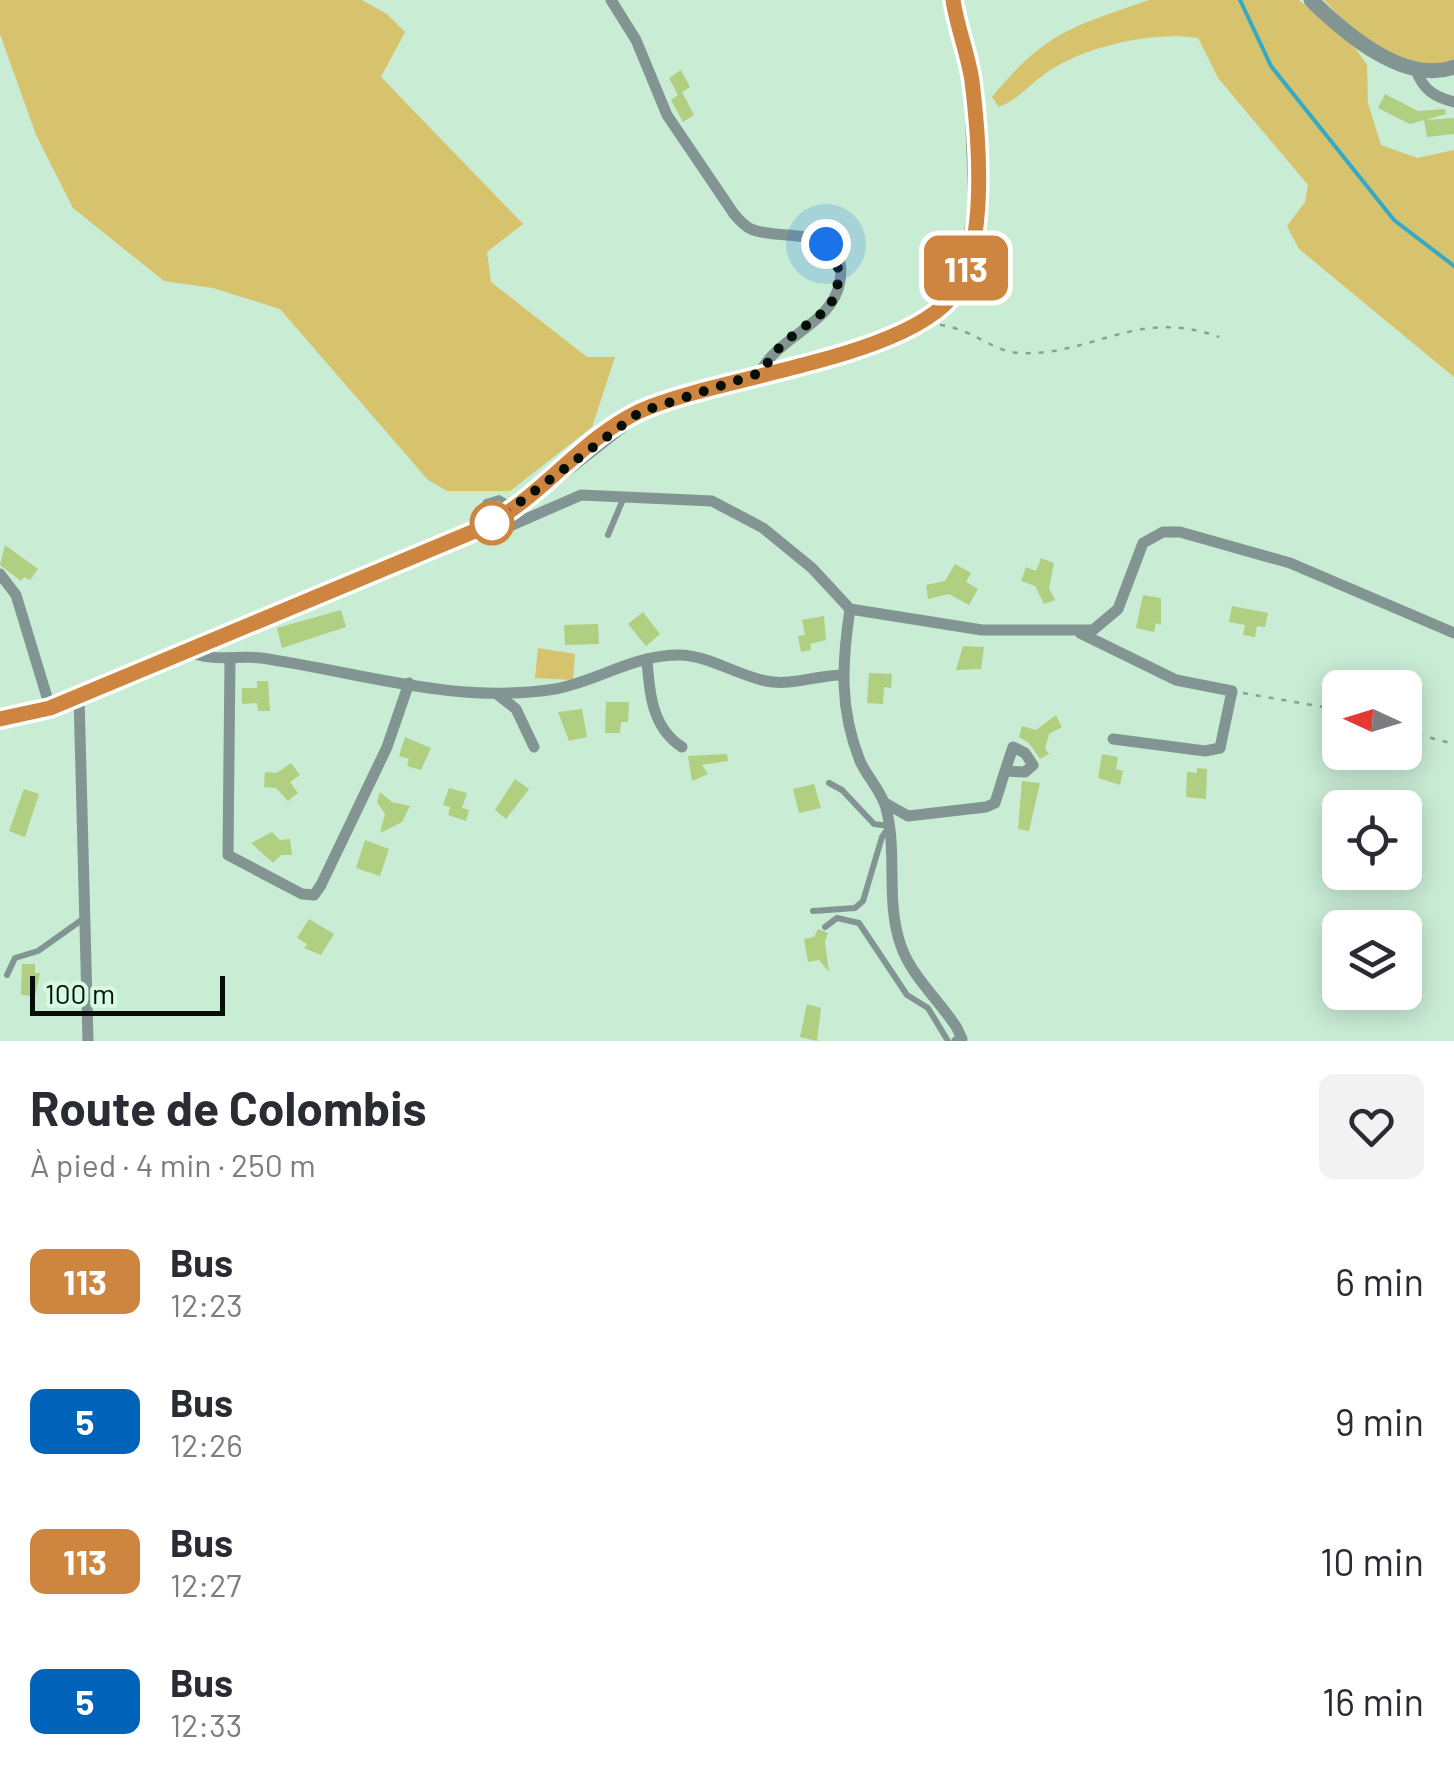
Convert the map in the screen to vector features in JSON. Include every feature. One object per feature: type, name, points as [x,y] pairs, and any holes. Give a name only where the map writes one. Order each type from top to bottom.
[{"type":"street","points":[[611,0],[636,40],[667,115],[734,214],[747,228],[762,233],[811,236],[826,244],[836,259],[841,274],[830,307],[782,344],[760,373]]},
{"type":"street","points":[[0,720],[50,708],[488,525],[516,508],[640,412],[760,373],[882,340],[925,320],[955,292],[974,231],[977,156],[972,78],[953,0]]},
{"type":"street","points":[[1312,0],[1362,41],[1416,70],[1440,72],[1454,68]]},
{"type":"street","points":[[1416,70],[1420,82],[1436,98],[1454,102]]},
{"type":"street","points":[[488,525],[510,526],[582,495],[712,501],[728,506],[812,568],[850,609],[982,630],[1076,631],[1093,630],[1118,609],[1143,543],[1163,532],[1180,532],[1290,563],[1454,633]]},
{"type":"street","points":[[0,574],[16,595],[50,708]]},
{"type":"street","points":[[850,609],[840,675],[852,738],[884,803],[890,826],[892,912],[900,944],[908,965],[946,1011],[959,1040]]},
{"type":"street","points":[[1076,631],[1176,680],[1232,691],[1220,748],[1206,751],[1112,739]]},
{"type":"street","points":[[187,650],[196,656],[257,658],[330,674],[498,695],[560,688],[622,663],[695,656],[766,681],[788,683],[811,676],[840,675]]},
{"type":"street","points":[[230,658],[228,855],[302,894],[314,896],[386,747],[409,683]]},
{"type":"street","points":[[646,659],[654,709],[666,737],[682,747]]},
{"type":"street","points":[[498,695],[516,709],[534,747]]},
{"type":"street","points":[[79,696],[88,1041]]},
{"type":"street","points":[[884,803],[908,816],[986,807],[995,804],[1006,771]]},
{"type":"lane","points":[[608,536],[624,496]]},
{"type":"lane","points":[[829,783],[842,790],[874,824],[890,826]]},
{"type":"lane","points":[[813,911],[855,908],[863,901],[882,836],[890,826]]},
{"type":"lane","points":[[7,975],[15,958],[38,951],[86,918]]},
{"type":"lane","points":[[825,927],[837,918],[859,922],[907,995],[928,1008],[948,1041]]},
{"type":"path","points":[[925,320],[964,328],[1018,353],[1133,328],[1196,328],[1219,337]]},
{"type":"path","points":[[1232,691],[1322,707]]},
{"type":"path","points":[[1422,736],[1454,744]]},
{"type":"shaded area","points":[[0,0],[362,0],[387,14],[405,32],[381,77],[523,224],[487,252],[491,282],[587,357],[615,357],[592,427],[510,491],[447,491],[428,480],[280,309],[213,288],[164,281],[73,208],[36,135],[0,34]]},
{"type":"shaded area","points":[[1149,0],[1299,0],[1355,48],[1367,65],[1368,103],[1381,145],[1417,158],[1454,150],[1454,377],[1299,249],[1287,226],[1305,202],[1308,185],[1218,78],[1198,38],[1138,39],[1096,49],[1058,66],[999,107],[992,97],[1028,58],[1062,34]]},
{"type":"shaded area","points":[[1324,0],[1454,0],[1454,59],[1438,64],[1402,57],[1366,37]]},
{"type":"shaded area","points":[[538,648],[575,654],[573,680],[535,678]]},
{"type":"building","points":[[681,70],[690,87],[682,92],[694,115],[683,122],[671,100],[678,95],[669,78]]},
{"type":"building","points":[[1385,94],[1418,111],[1445,109],[1446,114],[1426,120],[1454,118],[1454,134],[1427,137],[1424,120],[1410,124],[1378,108]]},
{"type":"building","points":[[5,545],[38,569],[30,580],[24,577],[21,581],[0,565]]},
{"type":"building","points":[[1041,558],[1054,563],[1049,588],[1055,600],[1044,604],[1035,586],[1021,581],[1026,567],[1036,571]]},
{"type":"building","points":[[955,564],[971,573],[966,582],[978,589],[969,605],[949,594],[928,599],[926,585],[945,581]]},
{"type":"building","points":[[1143,595],[1161,598],[1161,625],[1156,623],[1154,632],[1136,628]]},
{"type":"building","points":[[1232,606],[1268,613],[1265,627],[1257,626],[1255,637],[1243,635],[1245,625],[1229,622]]},
{"type":"building","points":[[341,610],[346,627],[282,648],[277,628]]},
{"type":"building","points":[[643,612],[660,634],[646,646],[628,624]]},
{"type":"building","points":[[824,616],[826,640],[810,644],[811,650],[801,652],[798,636],[805,635],[802,620]]},
{"type":"building","points":[[598,624],[599,644],[565,645],[564,625]]},
{"type":"building","points":[[963,646],[984,647],[981,669],[956,670]]},
{"type":"building","points":[[869,673],[892,674],[891,688],[884,687],[883,704],[867,703]]},
{"type":"building","points":[[257,681],[268,681],[270,711],[258,711],[257,703],[242,704],[242,688],[257,688]]},
{"type":"building","points":[[606,702],[629,702],[628,722],[621,722],[620,733],[605,733]]},
{"type":"building","points":[[582,709],[587,737],[569,741],[558,712]]},
{"type":"building","points":[[1056,715],[1062,727],[1049,734],[1045,748],[1049,754],[1040,759],[1029,743],[1019,737],[1022,726],[1036,730]]},
{"type":"building","points":[[405,737],[431,748],[421,770],[407,766],[409,759],[399,756]]},
{"type":"building","points":[[727,754],[728,761],[702,765],[708,774],[692,781],[688,756]]},
{"type":"building","points":[[1102,754],[1118,757],[1116,769],[1123,771],[1120,785],[1098,778]]},
{"type":"building","points":[[291,763],[300,775],[290,782],[298,793],[288,801],[276,788],[264,787],[265,772],[277,773]]},
{"type":"building","points":[[1197,768],[1207,769],[1206,799],[1186,797],[1187,772],[1197,773]]},
{"type":"building","points":[[515,779],[529,789],[506,819],[495,810]]},
{"type":"building","points":[[1022,781],[1040,783],[1029,831],[1018,829]]},
{"type":"building","points":[[814,784],[821,808],[799,813],[793,789]]},
{"type":"building","points":[[449,788],[467,793],[462,808],[469,810],[466,821],[448,815],[450,807],[443,805]]},
{"type":"building","points":[[24,789],[39,794],[25,837],[9,831]]},
{"type":"building","points":[[380,792],[392,802],[410,806],[402,822],[380,833],[385,814],[377,802]]},
{"type":"building","points":[[272,832],[280,840],[290,839],[292,855],[281,855],[273,863],[251,843]]},
{"type":"building","points":[[365,840],[389,849],[380,876],[356,868]]},
{"type":"building","points":[[309,919],[334,934],[321,955],[304,948],[307,944],[297,938]]},
{"type":"building","points":[[818,929],[828,933],[825,942],[829,972],[819,960],[808,962],[804,939],[814,937]]},
{"type":"building","points":[[22,964],[35,964],[35,973],[40,973],[35,996],[21,995]]},
{"type":"building","points":[[807,1004],[821,1008],[817,1041],[800,1037]]},
{"type":"waterway","points":[[1240,0],[1271,66],[1394,220],[1454,266]]},
{"type":"bus line","name":"113","points":[[0,719],[50,708],[482,528],[532,496],[588,448],[640,412],[760,373],[882,340],[942,308],[955,292],[970,256],[976,206],[972,78],[953,0]]},
{"type":"route","points":[[492,523],[640,412],[760,373],[767,358],[830,307],[838,292],[841,274],[826,244]]}]
